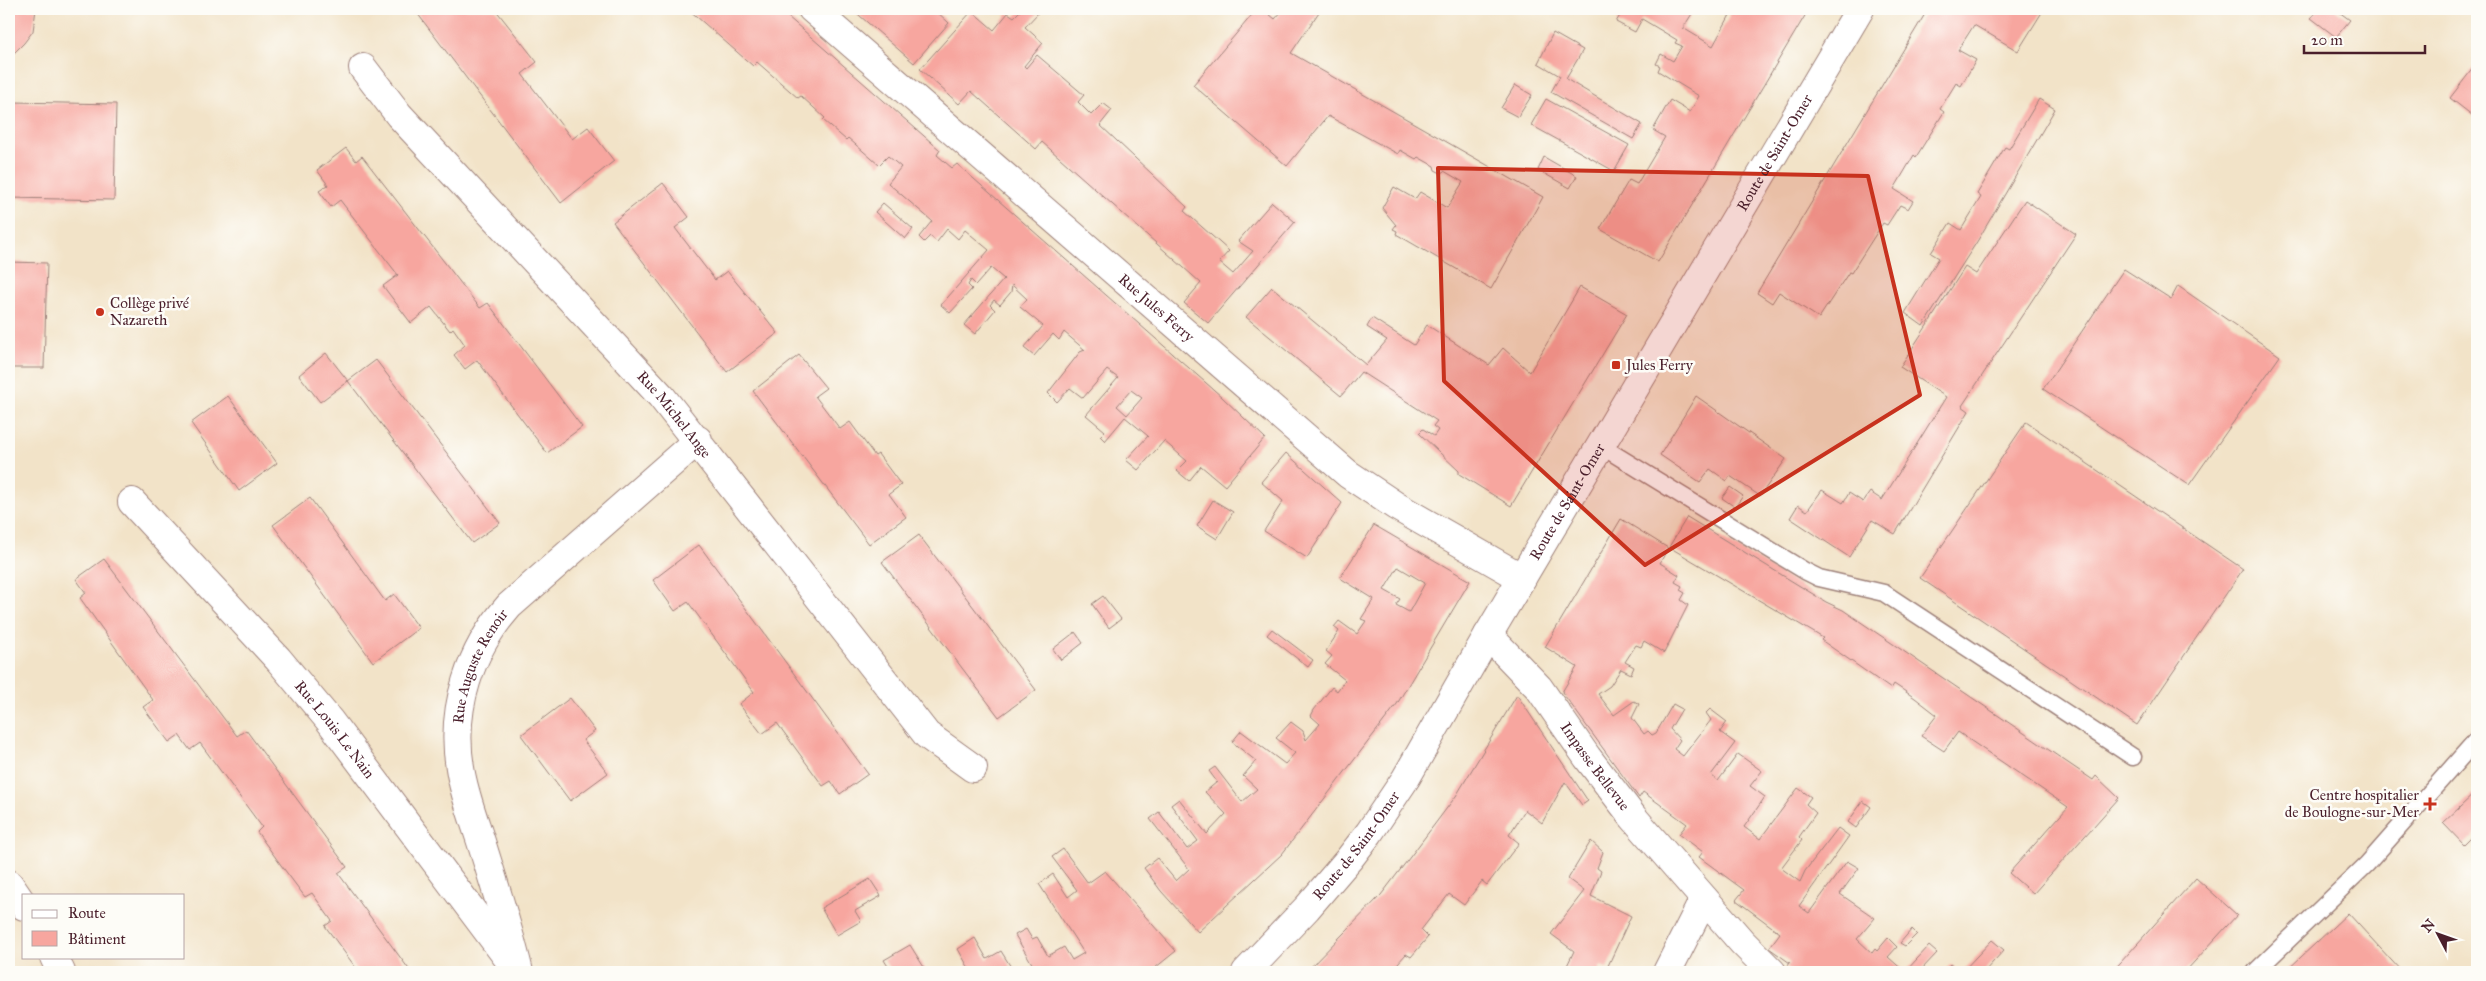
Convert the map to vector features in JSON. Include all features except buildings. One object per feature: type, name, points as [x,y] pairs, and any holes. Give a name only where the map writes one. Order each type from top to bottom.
[{"type":"street","name":"Rue Jules Ferry","points":[[812,9],[1348,474],[1396,506],[1522,578]]},
{"type":"street","name":"Route de Saint-Omer","points":[[1246,972],[1306,908],[1369,833],[1406,778],[1488,635],[1860,9]]},
{"type":"street","name":"Rue Michel Ange","points":[[364,68],[399,115],[662,396],[916,722],[938,745],[973,768]]},
{"type":"street","name":"Rue Auguste Renoir","points":[[519,972],[460,767],[458,719],[468,675],[475,656],[496,620],[524,590],[698,440]]},
{"type":"street","name":"Rue Louis Le Nain","points":[[132,502],[278,659],[329,720],[519,972]]},
{"type":"street","name":"Impasse Bellevue","points":[[1488,635],[1539,688],[1587,757],[1633,817],[1772,972]]},
{"type":"street","points":[[9,884],[22,903]]},
{"type":"street","points":[[1668,972],[1704,898]]},
{"type":"street","points":[[54,958],[61,972]]},
{"type":"lane","points":[[1601,446],[1805,571],[1819,578],[1884,593],[2133,757]]},
{"type":"lane","points":[[2255,972],[2367,864],[2477,739]]},
{"type":"highlighted area","points":[[1438,168],[1868,176],[1920,395],[1645,565],[1444,381]]},
{"type":"place","name":"Collège privé Nazareth","points":[[100,312]]},
{"type":"place","name":"Jules Ferry","points":[[1616,365]]},
{"type":"place","name":"Centre hospitalier de Boulogne-sur-Mer","points":[[2430,804]]}]
